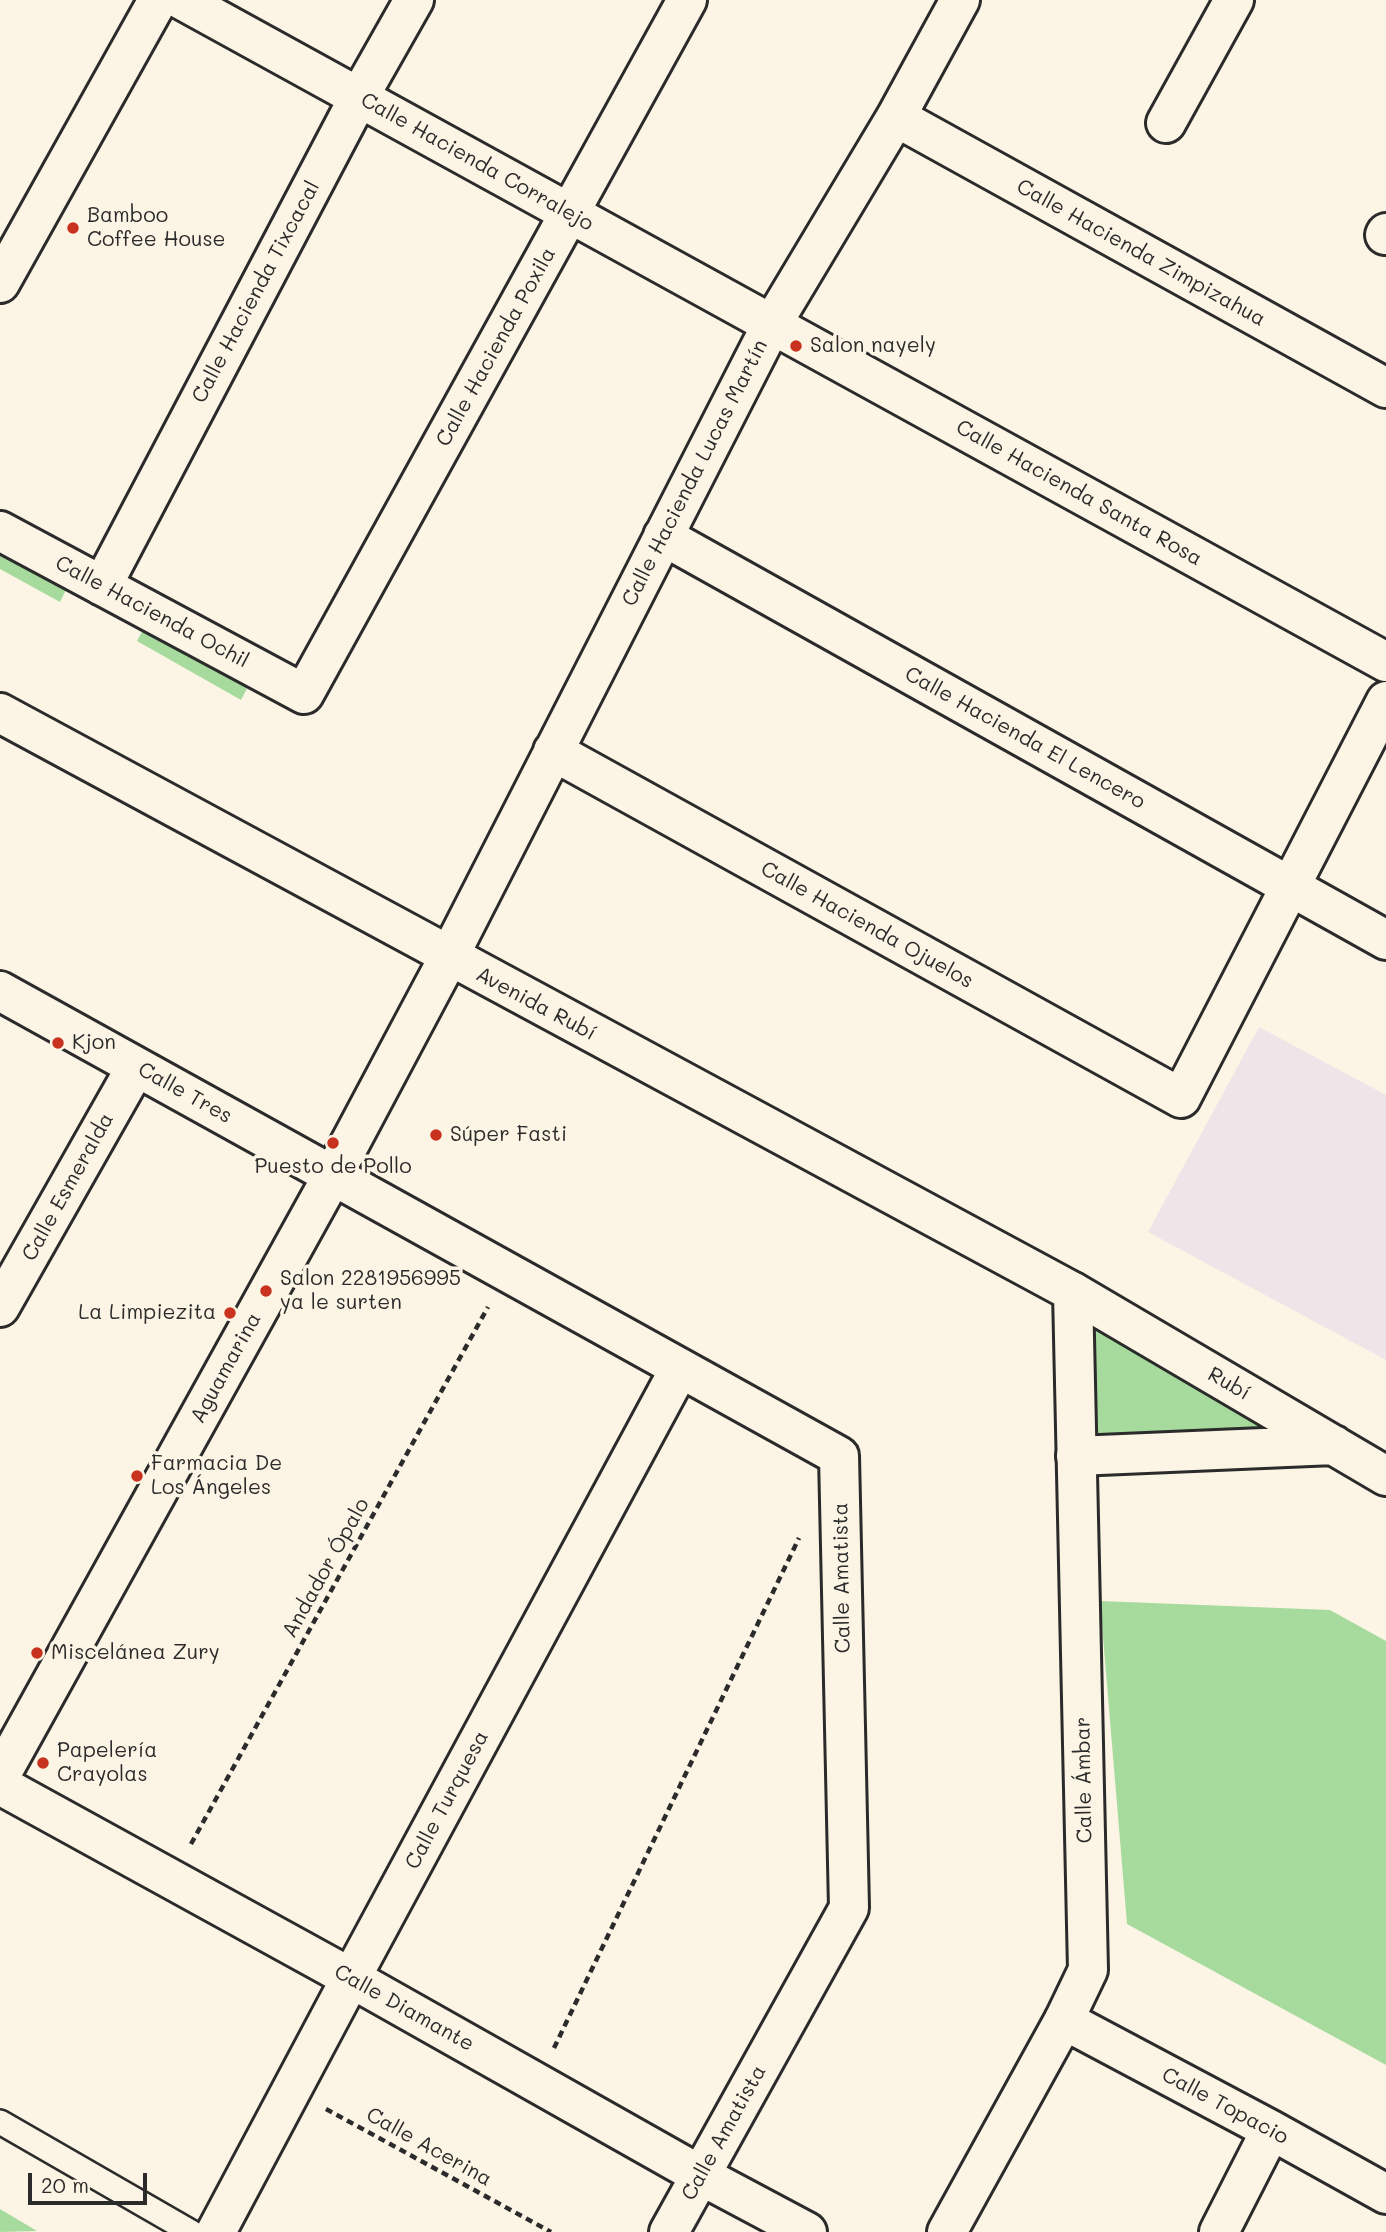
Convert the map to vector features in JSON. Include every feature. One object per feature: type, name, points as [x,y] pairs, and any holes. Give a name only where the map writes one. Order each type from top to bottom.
[{"type":"street","points":[[0,283],[158,0]]},
{"type":"street","name":"Calle Hacienda Corralejo","points":[[182,0],[772,324]]},
{"type":"street","name":"Calle Hacienda Tixcacal","points":[[102,586],[359,97],[414,0]]},
{"type":"street","name":"Calle Hacienda Poxila","points":[[304,694],[687,0]]},
{"type":"street","name":"Calle Hacienda Lucas Martín","points":[[449,957],[772,324],[897,117],[960,0]]},
{"type":"street","points":[[1166,123],[1234,0]]},
{"type":"street","name":"Calle Hacienda Zimpizahua","points":[[897,117],[1386,388]]},
{"type":"street","name":"Calle Hacienda Santa Rosa","points":[[772,324],[1386,662]]},
{"type":"street","name":"Calle Hacienda Ochil","points":[[0,531],[304,694]]},
{"type":"street","name":"Calle Hacienda El Lencero","points":[[663,536],[1386,940]]},
{"type":"street","points":[[1290,887],[1386,701]]},
{"type":"street","name":"Avenida Rubí","points":[[0,713],[1073,1292]]},
{"type":"street","name":"Calle Hacienda Ojuelos","points":[[553,751],[1181,1098],[1290,887]]},
{"type":"street","name":"Aguamarina","points":[[0,1776],[332,1175],[449,957]]},
{"type":"street","name":"Calle Tres","points":[[0,991],[332,1175]]},
{"type":"street","name":"Calle Esmeralda","points":[[0,1307],[136,1067]]},
{"type":"street","name":"Calle Amatista","points":[[332,1175],[839,1456],[849,1908],[669,2232]]},
{"type":"street","name":"Rubí","points":[[1073,1292],[1386,1476]]},
{"type":"street","name":"Calle Ámbar","points":[[947,2232],[1064,2020],[1088,1970],[1073,1292]]},
{"type":"street","name":"Calle Turquesa","points":[[216,2232],[680,1368]]},
{"type":"street","points":[[1076,1456],[1334,1445]]},
{"type":"street","name":"Calle Diamante","points":[[0,1785],[807,2232]]},
{"type":"street","name":"Calle Topacio","points":[[1064,2020],[1386,2194]]},
{"type":"street","points":[[1219,2232],[1271,2130]]},
{"type":"lane","points":[[0,2122],[191,2232]]},
{"type":"path","name":"Andador Ópalo","points":[[172,1879],[507,1272]]},
{"type":"path","points":[[537,2083],[803,1531]]},
{"type":"path","name":"Calle Acerina","points":[[292,2090],[551,2232]]},
{"type":"shaded area","points":[[1259,1027],[1386,1095],[1386,1360],[1148,1232]]},
{"type":"green space","points":[[0,519],[81,560],[60,602],[0,569]]},
{"type":"green space","points":[[158,602],[257,669],[241,700],[137,641]]},
{"type":"green space","points":[[1093,1318],[1280,1432],[1097,1440]]},
{"type":"green space","points":[[1100,1601],[1330,1610],[1386,1641],[1386,2065],[1127,1924]]},
{"type":"green space","points":[[0,2209],[37,2231],[0,2232]]},
{"type":"place","name":"Bamboo Coffee House","points":[[73,228]]},
{"type":"place","name":"Salon nayely","points":[[796,346]]},
{"type":"place","name":"Kjon","points":[[58,1043]]},
{"type":"place","name":"Súper Fasti","points":[[436,1135]]},
{"type":"place","name":"Puesto de Pollo","points":[[333,1143]]},
{"type":"place","name":"Salon 2281956995 ya le surten","points":[[266,1291]]},
{"type":"place","name":"La Limpiezita","points":[[230,1313]]},
{"type":"place","name":"Farmacia De Los Ángeles","points":[[137,1476]]},
{"type":"place","name":"Miscelánea Zury","points":[[37,1653]]},
{"type":"place","name":"Papelería Crayolas","points":[[43,1763]]}]
